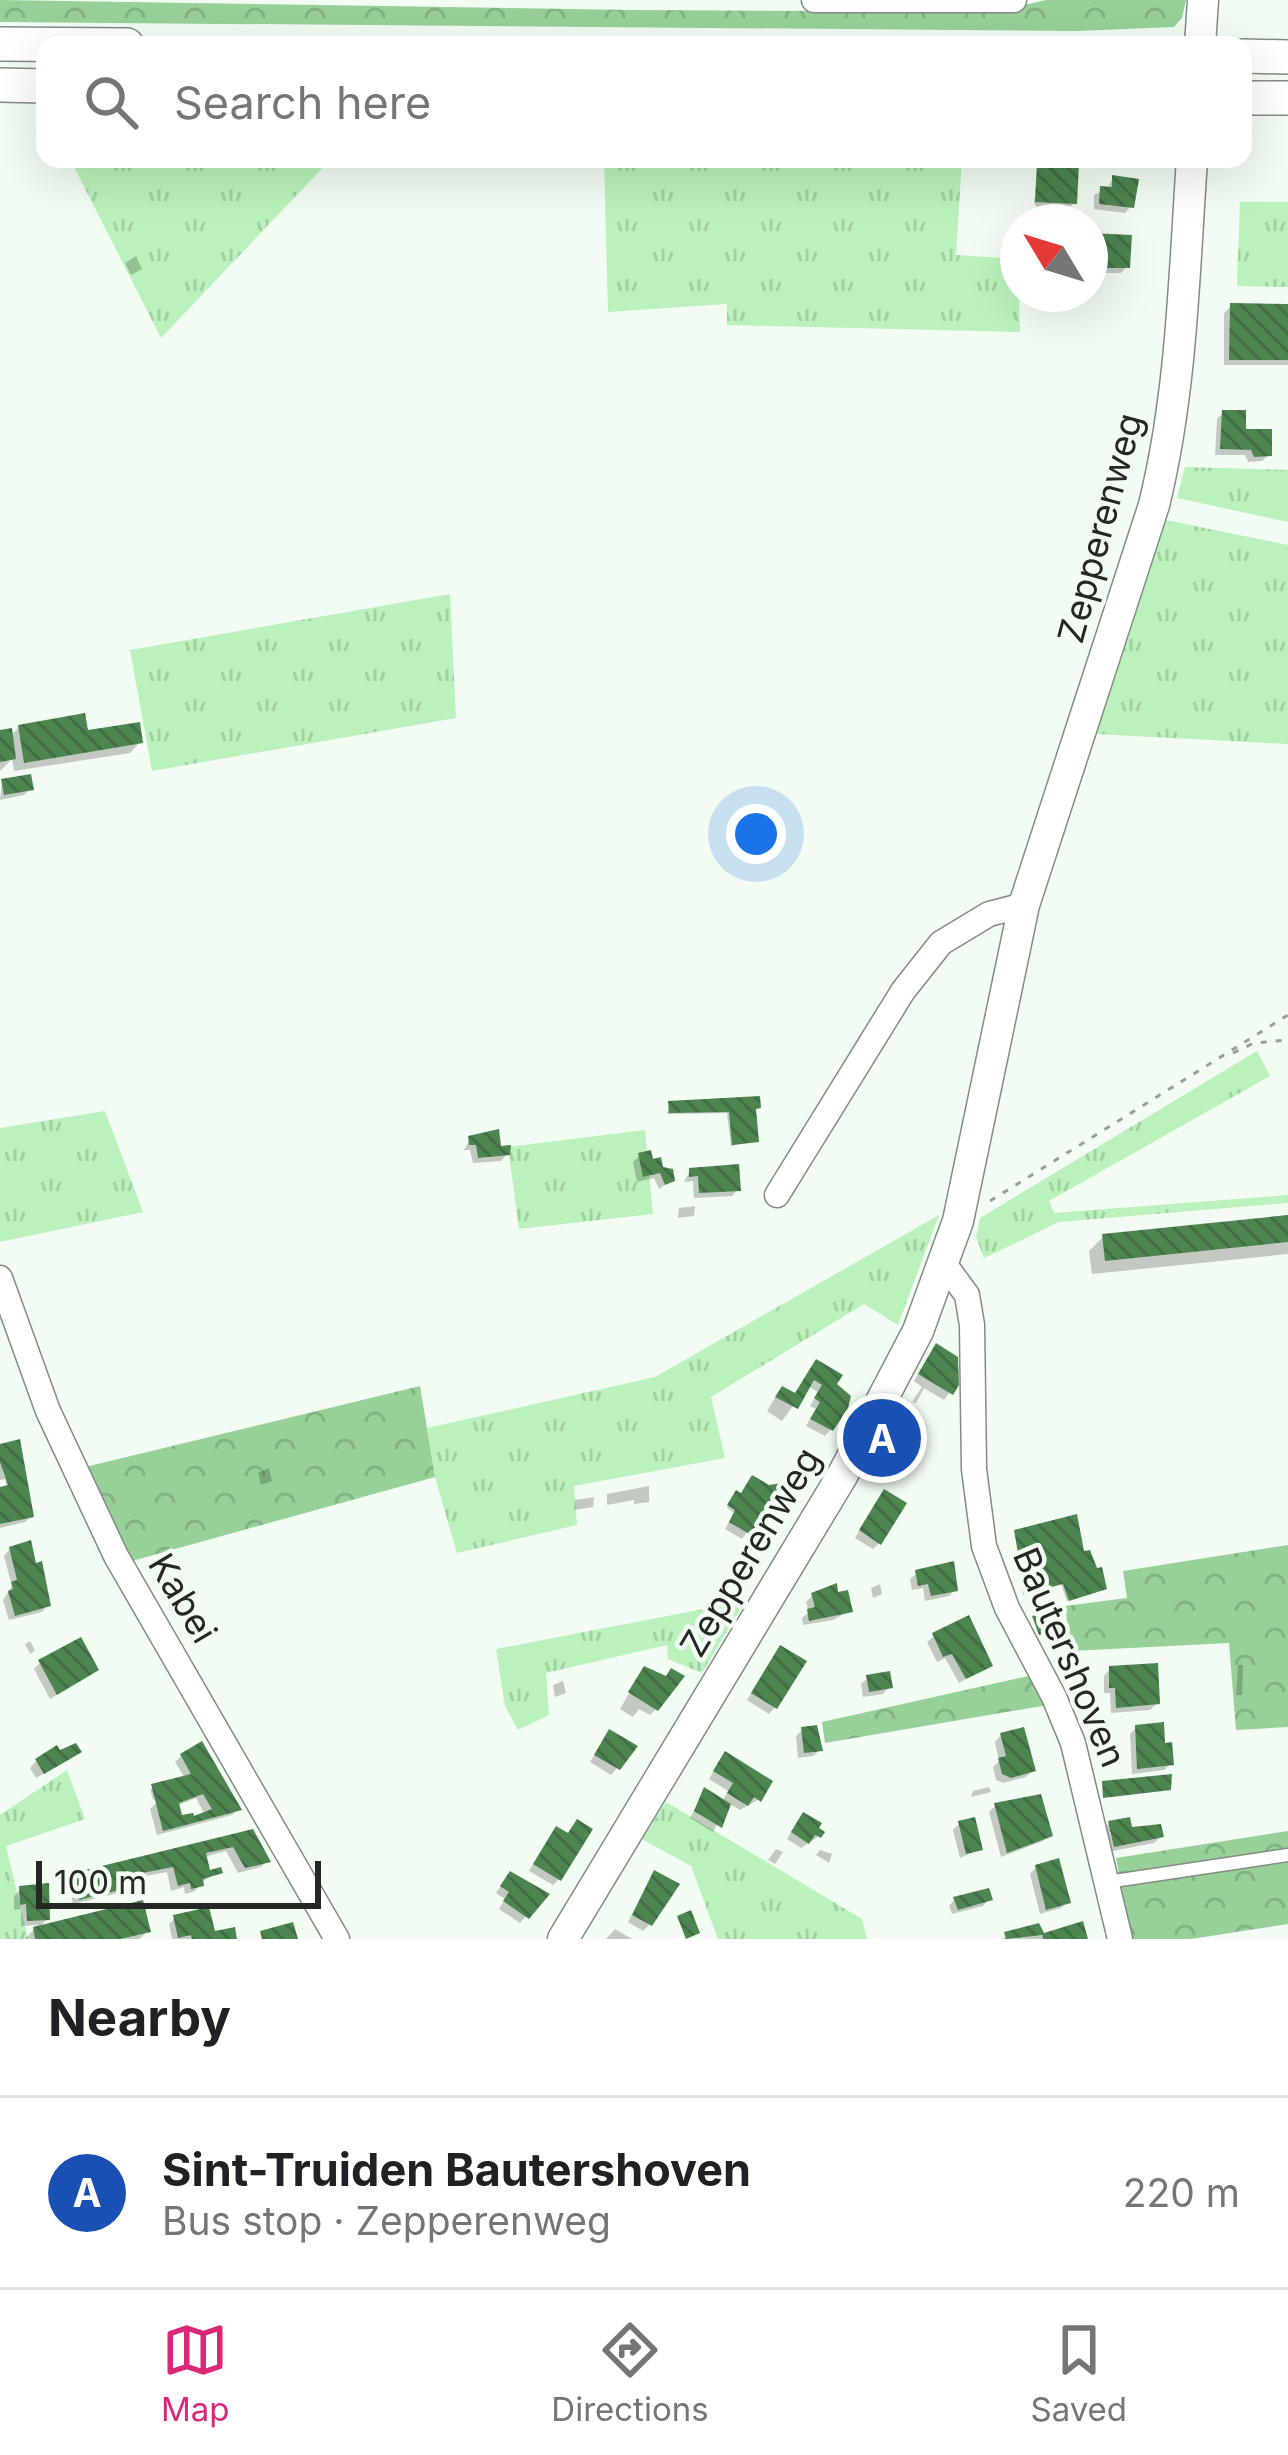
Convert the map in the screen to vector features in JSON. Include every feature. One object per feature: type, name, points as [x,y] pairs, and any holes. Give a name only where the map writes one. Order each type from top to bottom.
[{"type":"main road","points":[[0,44],[36,44]]},
{"type":"main road","points":[[1252,56],[1288,57]]},
{"type":"main road","points":[[0,85],[36,86]]},
{"type":"main road","points":[[1252,98],[1288,98]]},
{"type":"street","points":[[814,0],[1014,0]]},
{"type":"street","points":[[1201,36],[1203,0]]},
{"type":"street","name":"Zepperenweg","points":[[563,1939],[842,1476],[918,1331],[945,1265],[1024,905],[1142,542],[1168,445],[1178,378],[1191,168]]},
{"type":"street","points":[[777,1195],[903,991],[941,943],[989,914],[1024,905]]},
{"type":"street","name":"Bautershoven","points":[[945,1265],[967,1294],[972,1324],[974,1468],[984,1546],[1007,1608],[1073,1743],[1120,1939]]},
{"type":"street","name":"Kabei","points":[[0,1278],[48,1411],[116,1556],[338,1939]]},
{"type":"lane","points":[[1107,1882],[1288,1855]]},
{"type":"path","points":[[958,1220],[1288,1015]]},
{"type":"path","points":[[1220,1058],[1254,1043],[1288,1040]]},
{"type":"green space","points":[[0,0],[995,12],[1046,0],[1186,0],[1182,18],[1174,27],[1077,31],[0,22]]},
{"type":"green space","points":[[75,168],[322,168],[161,338]]},
{"type":"green space","points":[[604,168],[961,168],[956,255],[1000,258],[1000,312],[1019,312],[1020,332],[727,325],[727,304],[608,312]]},
{"type":"green space","points":[[1240,202],[1288,202],[1288,287],[1237,286]]},
{"type":"green space","points":[[1185,467],[1288,470],[1288,522],[1177,498]]},
{"type":"green space","points":[[1166,520],[1288,545],[1288,744],[1095,734]]},
{"type":"green space","points":[[450,594],[456,718],[152,771],[130,650]]},
{"type":"green space","points":[[1257,1051],[1270,1076],[1049,1201],[1054,1213],[1288,1195],[1288,1203],[1059,1222],[984,1258],[976,1237],[980,1218]]},
{"type":"green space","points":[[105,1111],[143,1212],[0,1242],[0,1128]]},
{"type":"green space","points":[[645,1130],[653,1214],[519,1229],[508,1147]]},
{"type":"green space","points":[[939,1215],[898,1325],[864,1304],[711,1397],[725,1458],[574,1486],[577,1525],[457,1553],[435,1477],[427,1428],[655,1377]]},
{"type":"green space","points":[[420,1386],[435,1477],[132,1561],[81,1468]]},
{"type":"green space","points":[[1288,1545],[1288,1727],[1236,1730],[1229,1643],[1071,1651],[1065,1606],[1127,1598],[1123,1571]]},
{"type":"green space","points":[[745,1601],[702,1673],[668,1659],[667,1645],[546,1673],[549,1715],[518,1730],[505,1706],[496,1649]]},
{"type":"green space","points":[[1033,1675],[1048,1705],[825,1743],[822,1722]]},
{"type":"green space","points":[[67,1770],[85,1819],[6,1846],[28,1939],[0,1939],[0,1815]]},
{"type":"green space","points":[[666,1802],[862,1919],[867,1939],[718,1939],[691,1866],[642,1839]]},
{"type":"green space","points":[[1288,1831],[1288,1924],[1191,1939],[1131,1939],[1116,1858]]},
{"type":"building","points":[[1037,168],[1079,168],[1077,204],[1035,202]]},
{"type":"building","points":[[1112,175],[1139,179],[1134,208],[1099,204],[1100,186],[1112,187]]},
{"type":"building","points":[[1108,234],[1132,235],[1130,268],[1108,268]]},
{"type":"building","points":[[1230,303],[1288,304],[1288,360],[1229,360]]},
{"type":"building","points":[[1222,410],[1246,410],[1246,429],[1272,429],[1272,456],[1220,449]]},
{"type":"building","points":[[85,713],[88,730],[140,722],[143,743],[24,763],[18,725]]},
{"type":"building","points":[[12,728],[16,759],[0,762],[0,730]]},
{"type":"building","points":[[31,774],[34,790],[4,795],[1,779]]},
{"type":"building","points":[[760,1096],[761,1108],[756,1109],[759,1142],[732,1145],[729,1112],[669,1113],[668,1101]]},
{"type":"building","points":[[499,1129],[501,1146],[511,1145],[510,1155],[478,1158],[468,1136]]},
{"type":"building","points":[[651,1150],[653,1159],[661,1157],[663,1167],[673,1169],[675,1181],[665,1185],[660,1173],[643,1177],[638,1153]]},
{"type":"building","points":[[739,1164],[741,1191],[699,1193],[698,1176],[689,1177],[689,1168]]},
{"type":"building","points":[[1288,1215],[1288,1242],[1105,1261],[1102,1234]]},
{"type":"building","points":[[936,1343],[958,1357],[959,1385],[953,1395],[918,1374]]},
{"type":"building","points":[[816,1359],[843,1375],[837,1384],[851,1396],[833,1431],[810,1419],[820,1402],[814,1398],[822,1385],[814,1380],[798,1409],[775,1397],[782,1386],[795,1393]]},
{"type":"building","points":[[20,1439],[34,1517],[0,1524],[0,1487],[8,1485],[0,1444]]},
{"type":"building","points":[[752,1475],[769,1485],[788,1482],[791,1500],[769,1504],[751,1535],[729,1522],[735,1510],[727,1505]]},
{"type":"building","points":[[884,1489],[907,1503],[881,1545],[859,1530]]},
{"type":"building","points":[[1077,1514],[1084,1551],[1090,1550],[1097,1568],[1102,1567],[1107,1589],[1069,1601],[1063,1584],[1025,1594],[1014,1530]]},
{"type":"building","points":[[31,1540],[36,1563],[42,1561],[51,1606],[15,1616],[8,1591],[17,1580],[9,1547]]},
{"type":"building","points":[[954,1561],[958,1591],[931,1596],[928,1584],[918,1586],[915,1570]]},
{"type":"building","points":[[837,1583],[838,1592],[848,1590],[853,1612],[809,1621],[807,1609],[815,1607],[811,1593]]},
{"type":"building","points":[[1052,1609],[1059,1629],[1039,1635],[1032,1616]]},
{"type":"building","points":[[969,1615],[993,1666],[966,1679],[952,1654],[943,1657],[932,1633]]},
{"type":"building","points":[[81,1637],[99,1670],[57,1695],[38,1660]]},
{"type":"building","points":[[780,1645],[807,1661],[777,1709],[751,1693]]},
{"type":"building","points":[[1158,1663],[1160,1704],[1116,1708],[1115,1688],[1109,1688],[1109,1666]]},
{"type":"building","points":[[644,1666],[666,1676],[671,1668],[685,1676],[658,1711],[628,1692]]},
{"type":"building","points":[[890,1671],[893,1688],[869,1692],[866,1675]]},
{"type":"building","points":[[1164,1722],[1165,1743],[1172,1742],[1174,1765],[1137,1769],[1135,1725]]},
{"type":"building","points":[[817,1725],[823,1751],[804,1753],[801,1727]]},
{"type":"building","points":[[1024,1727],[1036,1771],[1011,1778],[1002,1774],[998,1758],[1006,1756],[1000,1733]]},
{"type":"building","points":[[609,1729],[638,1746],[620,1770],[594,1755]]},
{"type":"building","points":[[202,1741],[242,1810],[163,1831],[151,1784],[191,1774],[180,1754]],"holes":[[[203,1794],[212,1809],[182,1815],[179,1803]]]},
{"type":"building","points":[[76,1743],[82,1752],[44,1774],[35,1759],[57,1745],[60,1750]]},
{"type":"building","points":[[725,1751],[773,1781],[761,1802],[754,1797],[748,1806],[727,1793],[733,1783],[713,1771]]},
{"type":"building","points":[[1172,1774],[1171,1790],[1103,1798],[1102,1781]]},
{"type":"building","points":[[704,1787],[731,1804],[722,1828],[694,1811]]},
{"type":"building","points":[[1041,1794],[1053,1836],[1007,1853],[994,1803]]},
{"type":"building","points":[[803,1812],[822,1823],[819,1828],[825,1832],[809,1844],[791,1832]]},
{"type":"building","points":[[975,1817],[983,1850],[966,1854],[958,1821]]},
{"type":"building","points":[[1130,1817],[1132,1827],[1161,1824],[1164,1837],[1114,1847],[1108,1821]]},
{"type":"building","points":[[577,1819],[593,1829],[561,1881],[533,1864],[556,1826],[568,1833]]},
{"type":"building","points":[[253,1829],[271,1862],[245,1868],[233,1847],[206,1853],[210,1870],[221,1867],[223,1873],[203,1879],[204,1886],[178,1886],[173,1867],[137,1874],[139,1885],[79,1900],[73,1873]]},
{"type":"building","points":[[1059,1858],[1071,1903],[1046,1910],[1035,1865]]},
{"type":"building","points":[[654,1870],[680,1884],[652,1926],[632,1915]]},
{"type":"building","points":[[510,1871],[550,1894],[529,1919],[503,1901],[509,1892],[500,1886]]},
{"type":"building","points":[[49,1883],[50,1920],[27,1921],[19,1886]]},
{"type":"building","points":[[989,1888],[993,1900],[958,1910],[953,1897]]},
{"type":"building","points":[[143,1900],[151,1932],[120,1939],[35,1939],[33,1927]]},
{"type":"building","points":[[209,1907],[215,1931],[235,1927],[237,1939],[178,1938],[173,1915]]},
{"type":"building","points":[[691,1910],[700,1933],[686,1939],[677,1916]]},
{"type":"building","points":[[1083,1921],[1088,1939],[1043,1939],[1042,1935],[1006,1939],[1004,1932],[1039,1923],[1044,1933]]},
{"type":"building","points":[[293,1922],[298,1939],[262,1939],[260,1931]]},
{"type":"place","name":"Sint-Truiden Bautershoven","points":[[882,1438]]}]
